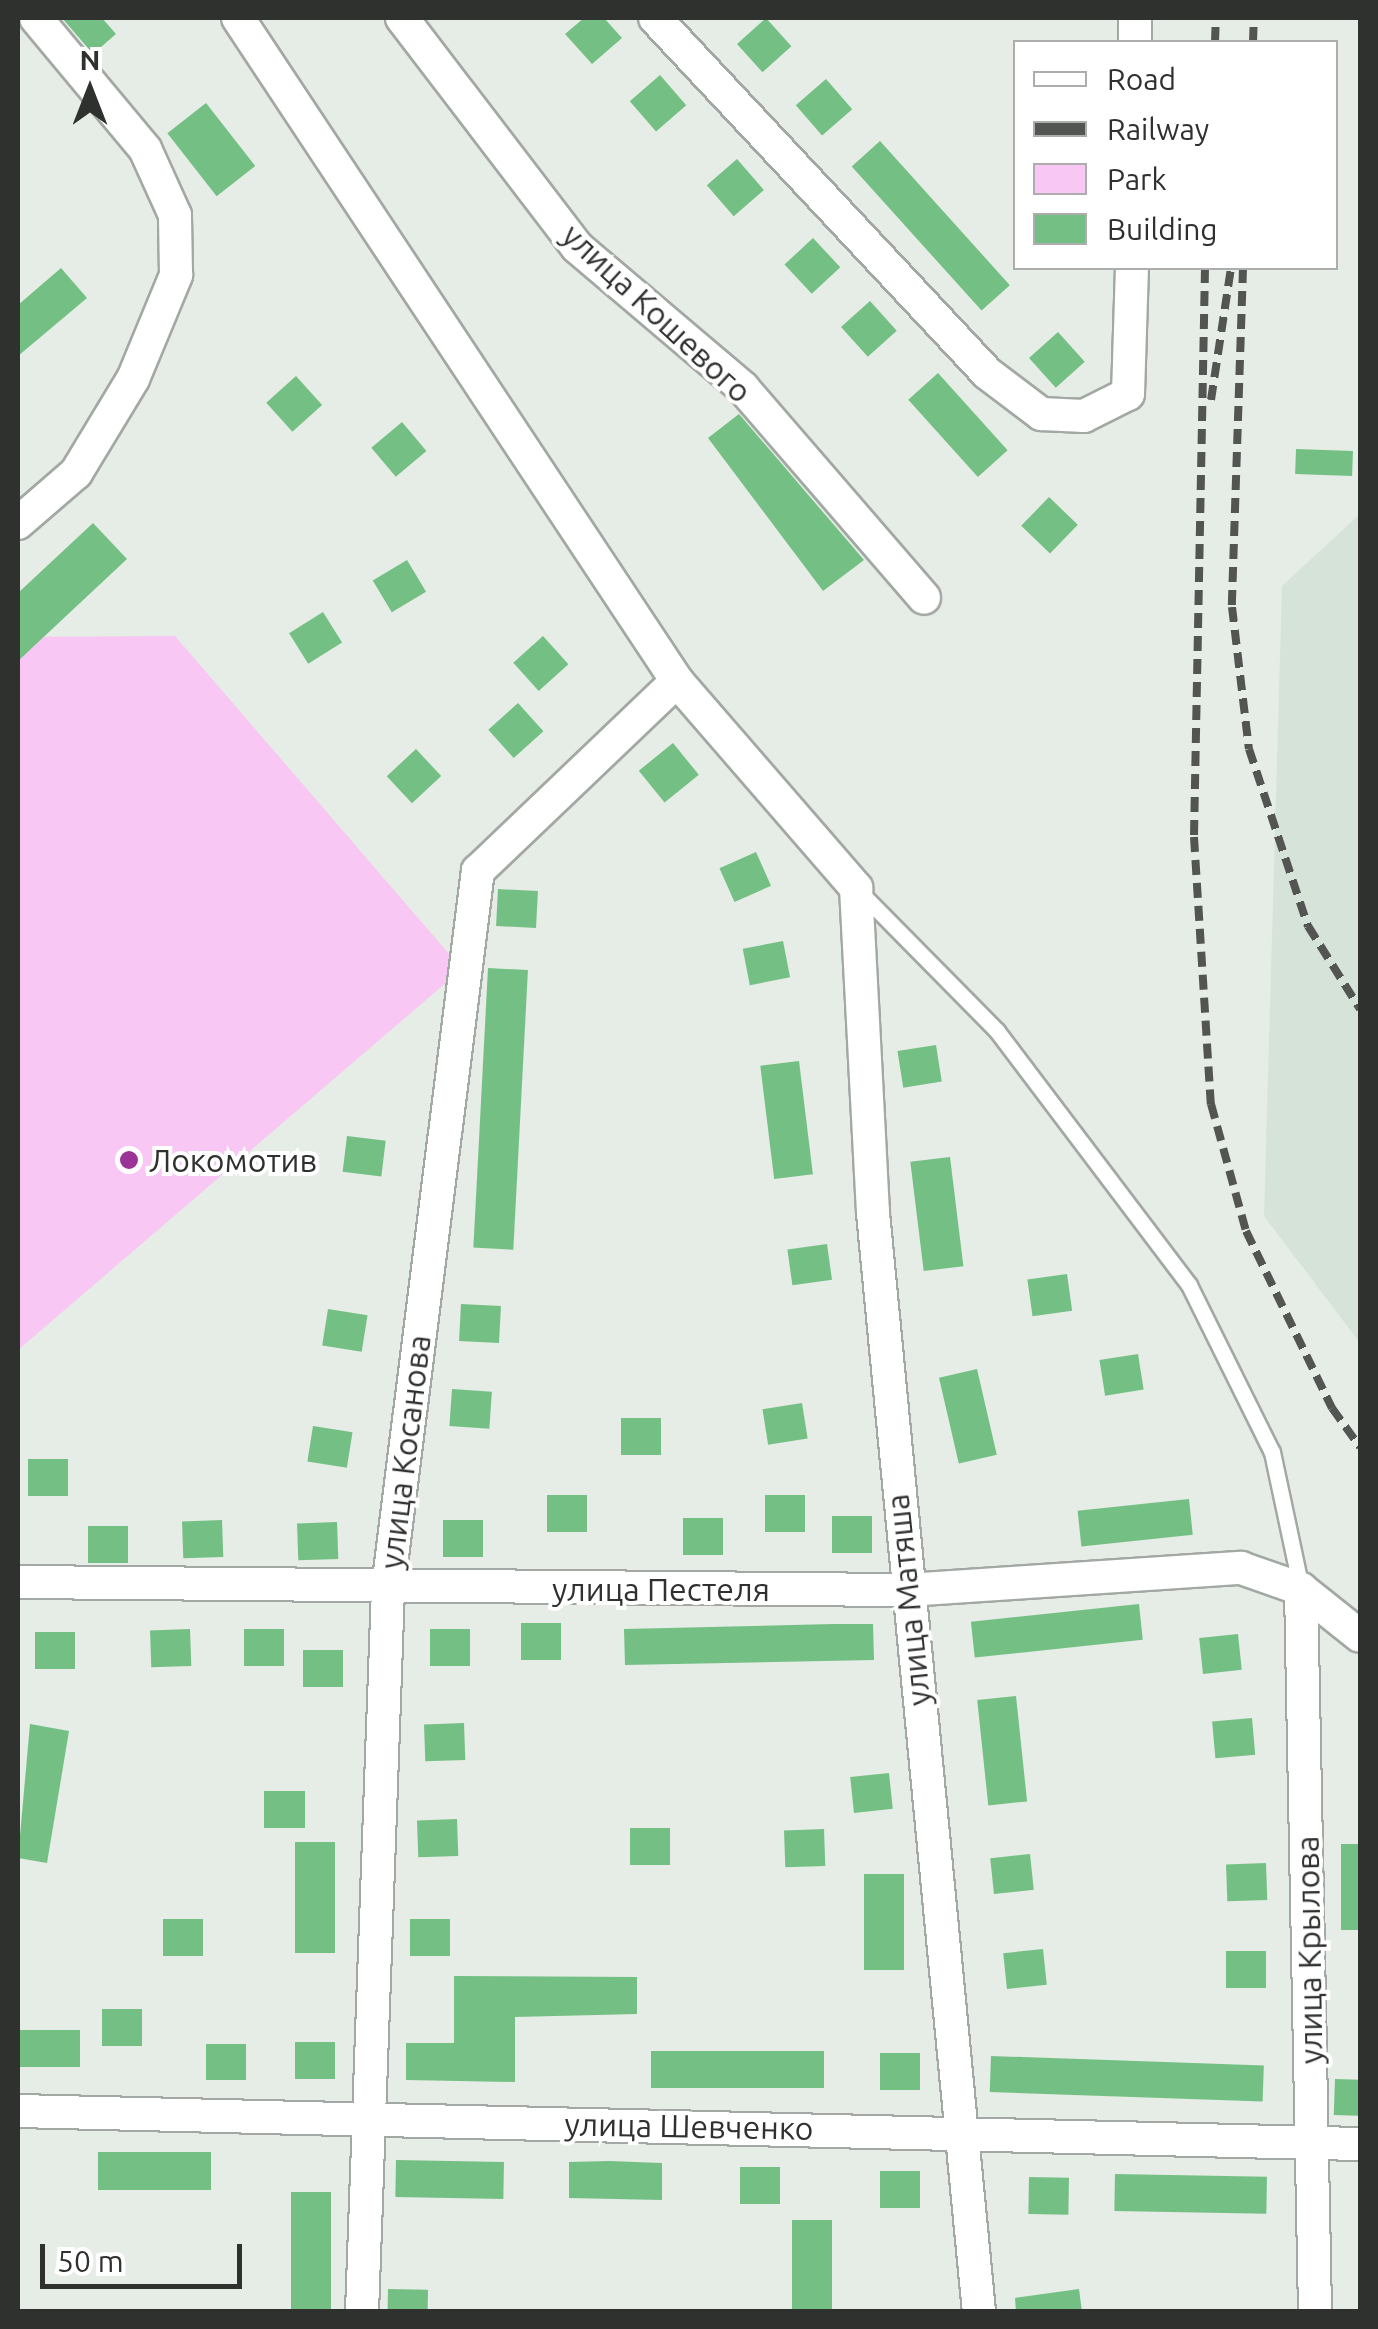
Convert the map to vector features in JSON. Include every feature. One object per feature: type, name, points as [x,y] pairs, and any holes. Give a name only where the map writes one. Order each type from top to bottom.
[{"type":"street","points":[[18,523],[76,473],[133,379],[176,275],[175,215],[145,149],[36,18]]},
{"type":"street","points":[[238,18],[676,681],[856,888]]},
{"type":"street","name":"улица Кошевого","points":[[402,18],[577,247],[742,388],[924,598]]},
{"type":"street","points":[[655,18],[987,373],[1041,414],[1084,416],[1128,394],[1132,270]]},
{"type":"street","name":"улица Косанова","points":[[362,2312],[388,1588],[478,871],[676,681]]},
{"type":"street","name":"улица Матяша","points":[[856,888],[906,1590],[980,2312]]},
{"type":"street","name":"улица Пестеля","points":[[18,1582],[906,1590],[1241,1568],[1302,1589]]},
{"type":"street","points":[[1302,1589],[1360,1636]]},
{"type":"street","name":"улица Крылова","points":[[1302,1589],[1315,2312]]},
{"type":"street","name":"улица Шевченко","points":[[18,2111],[962,2131],[1360,2144]]},
{"type":"lane","points":[[856,888],[997,1031],[1190,1285],[1272,1452],[1302,1589]]},
{"type":"shaded area","points":[[1360,514],[1360,1343],[1264,1216],[1282,586]]},
{"type":"green space","name":"Локомотив","points":[[175,636],[462,969],[18,1350],[18,637]]},
{"type":"building","points":[[62,18],[102,18],[116,34],[93,54]]},
{"type":"building","points":[[584,18],[604,18],[622,38],[592,64],[565,34]]},
{"type":"building","points":[[766,18],[791,46],[762,72],[737,44]]},
{"type":"building","points":[[660,75],[686,105],[656,131],[630,101]]},
{"type":"building","points":[[826,79],[852,109],[822,135],[796,105]]},
{"type":"building","points":[[206,103],[255,166],[217,196],[167,133]]},
{"type":"building","points":[[880,141],[1010,285],[982,311],[852,166]]},
{"type":"building","points":[[737,159],[764,190],[734,216],[707,185]]},
{"type":"building","points":[[813,238],[840,267],[812,294],[784,265]]},
{"type":"building","points":[[61,268],[87,298],[18,356],[18,305]]},
{"type":"building","points":[[870,301],[897,331],[868,357],[841,327]]},
{"type":"building","points":[[1058,332],[1085,362],[1056,388],[1029,358]]},
{"type":"building","points":[[938,373],[1008,450],[978,477],[908,400]]},
{"type":"building","points":[[296,376],[322,405],[292,432],[266,403]]},
{"type":"building","points":[[739,414],[864,560],[823,591],[708,438]]},
{"type":"building","points":[[402,422],[426,451],[396,477],[371,448]]},
{"type":"building","points":[[1296,449],[1353,451],[1352,476],[1295,474]]},
{"type":"building","points":[[1049,497],[1078,525],[1050,554],[1021,526]]},
{"type":"building","points":[[93,523],[127,559],[18,661],[18,593]]},
{"type":"building","points":[[407,560],[426,592],[392,612],[373,581]]},
{"type":"building","points":[[323,612],[342,643],[308,664],[289,633]]},
{"type":"building","points":[[543,636],[568,664],[539,691],[513,663]]},
{"type":"building","points":[[518,703],[543,731],[514,758],[488,730]]},
{"type":"building","points":[[673,743],[699,775],[665,803],[639,771]]},
{"type":"building","points":[[416,749],[441,776],[412,803],[387,776]]},
{"type":"building","points":[[756,852],[771,886],[735,902],[719,868]]},
{"type":"building","points":[[498,889],[538,891],[536,928],[496,926]]},
{"type":"building","points":[[783,941],[790,977],[750,985],[743,949]]},
{"type":"building","points":[[488,968],[528,970],[513,1250],[473,1248]]},
{"type":"building","points":[[936,1045],[942,1082],[903,1088],[897,1051]]},
{"type":"building","points":[[799,1061],[813,1174],[774,1179],[760,1066]]},
{"type":"building","points":[[347,1136],[386,1141],[381,1176],[343,1172]]},
{"type":"building","points":[[950,1157],[963,1266],[924,1271],[910,1162]]},
{"type":"building","points":[[827,1244],[832,1280],[792,1285],[787,1250]]},
{"type":"building","points":[[1067,1274],[1072,1311],[1033,1316],[1027,1280]]},
{"type":"building","points":[[461,1304],[501,1306],[499,1343],[459,1341]]},
{"type":"building","points":[[328,1309],[368,1315],[362,1352],[322,1346]]},
{"type":"building","points":[[1138,1354],[1144,1390],[1105,1396],[1099,1360]]},
{"type":"building","points":[[977,1369],[997,1455],[959,1464],[939,1378]]},
{"type":"building","points":[[452,1389],[492,1392],[489,1429],[449,1426]]},
{"type":"building","points":[[802,1403],[808,1439],[768,1445],[762,1409]]},
{"type":"building","points":[[621,1418],[661,1418],[661,1455],[621,1455]]},
{"type":"building","points":[[313,1426],[353,1432],[347,1468],[307,1462]]},
{"type":"building","points":[[28,1459],[68,1459],[68,1496],[28,1496]]},
{"type":"building","points":[[547,1495],[587,1495],[587,1532],[547,1532]]},
{"type":"building","points":[[765,1495],[805,1495],[805,1532],[765,1532]]},
{"type":"building","points":[[1189,1499],[1193,1535],[1081,1547],[1078,1511]]},
{"type":"building","points":[[832,1516],[872,1516],[872,1553],[832,1553]]},
{"type":"building","points":[[683,1518],[723,1518],[723,1555],[683,1555]]},
{"type":"building","points":[[222,1520],[223,1557],[183,1558],[182,1521]]},
{"type":"building","points":[[443,1520],[483,1520],[483,1557],[443,1557]]},
{"type":"building","points":[[337,1522],[338,1559],[298,1560],[297,1523]]},
{"type":"building","points":[[88,1526],[128,1526],[128,1563],[88,1563]]},
{"type":"building","points":[[1139,1604],[1143,1640],[975,1657],[971,1622]]},
{"type":"building","points":[[521,1623],[561,1623],[561,1660],[521,1660]]},
{"type":"building","points":[[873,1624],[874,1660],[625,1665],[624,1629]]},
{"type":"building","points":[[190,1629],[191,1666],[151,1667],[150,1630]]},
{"type":"building","points":[[244,1629],[284,1629],[284,1666],[244,1666]]},
{"type":"building","points":[[430,1629],[470,1629],[470,1666],[430,1666]]},
{"type":"building","points":[[35,1632],[75,1632],[75,1669],[35,1669]]},
{"type":"building","points":[[1238,1634],[1242,1670],[1203,1674],[1199,1638]]},
{"type":"building","points":[[303,1650],[343,1650],[343,1687],[303,1687]]},
{"type":"building","points":[[1016,1696],[1027,1801],[988,1805],[977,1700]]},
{"type":"building","points":[[1252,1718],[1255,1755],[1215,1758],[1212,1721]]},
{"type":"building","points":[[464,1723],[465,1760],[425,1761],[424,1724]]},
{"type":"building","points":[[30,1724],[69,1731],[47,1863],[18,1858]]},
{"type":"building","points":[[889,1773],[893,1809],[854,1813],[850,1777]]},
{"type":"building","points":[[264,1791],[305,1791],[305,1828],[264,1828]]},
{"type":"building","points":[[457,1819],[458,1856],[418,1857],[417,1820]]},
{"type":"building","points":[[630,1828],[670,1828],[670,1865],[630,1865]]},
{"type":"building","points":[[824,1829],[825,1866],[785,1867],[784,1830]]},
{"type":"building","points":[[295,1842],[335,1842],[335,1953],[295,1953]]},
{"type":"building","points":[[1341,1844],[1360,1844],[1360,1930],[1341,1930]]},
{"type":"building","points":[[1030,1854],[1034,1890],[994,1894],[990,1858]]},
{"type":"building","points":[[1266,1863],[1267,1900],[1227,1901],[1226,1864]]},
{"type":"building","points":[[864,1874],[904,1874],[904,1970],[864,1970]]},
{"type":"building","points":[[163,1919],[203,1919],[203,1956],[163,1956]]},
{"type":"building","points":[[410,1919],[450,1919],[450,1956],[410,1956]]},
{"type":"building","points":[[1043,1949],[1047,1985],[1007,1989],[1003,1953]]},
{"type":"building","points":[[1226,1951],[1266,1951],[1266,1988],[1226,1988]]},
{"type":"building","points":[[454,1976],[637,1977],[637,2014],[515,2017],[515,2082],[406,2080],[406,2043],[454,2043]]},
{"type":"building","points":[[102,2009],[142,2009],[142,2046],[102,2046]]},
{"type":"building","points":[[18,2030],[80,2030],[80,2067],[18,2067]]},
{"type":"building","points":[[295,2042],[335,2042],[335,2079],[295,2079]]},
{"type":"building","points":[[206,2044],[246,2044],[246,2080],[206,2080]]},
{"type":"building","points":[[651,2051],[824,2051],[824,2088],[651,2088]]},
{"type":"building","points":[[880,2053],[920,2053],[920,2090],[880,2090]]},
{"type":"building","points":[[991,2056],[1264,2066],[1263,2102],[990,2092]]},
{"type":"building","points":[[1335,2079],[1360,2080],[1359,2116],[1334,2115]]},
{"type":"building","points":[[98,2152],[211,2152],[211,2190],[98,2190]]},
{"type":"building","points":[[396,2160],[504,2162],[503,2199],[395,2197]]},
{"type":"building","points":[[569,2162],[662,2163],[662,2200],[569,2198]]},
{"type":"building","points":[[740,2167],[780,2167],[780,2204],[740,2204]]},
{"type":"building","points":[[880,2171],[920,2171],[920,2208],[880,2208]]},
{"type":"building","points":[[1115,2174],[1267,2177],[1266,2214],[1114,2211]]},
{"type":"building","points":[[1029,2177],[1069,2178],[1068,2215],[1028,2214]]},
{"type":"building","points":[[291,2192],[331,2192],[331,2312],[291,2312]]},
{"type":"building","points":[[792,2220],[832,2220],[832,2312],[792,2312]]},
{"type":"building","points":[[388,2289],[428,2290],[428,2312],[388,2312]]},
{"type":"building","points":[[1079,2289],[1082,2312],[1016,2312],[1015,2298]]},
{"type":"railway","points":[[1215,40],[1216,18]]},
{"type":"railway","points":[[1253,40],[1254,18]]},
{"type":"railway","points":[[1205,270],[1194,837],[1211,1104],[1246,1231],[1332,1408],[1360,1447]]},
{"type":"railway","points":[[1211,400],[1231,270]]},
{"type":"railway","points":[[1243,270],[1232,607],[1249,749],[1308,926],[1360,1009]]},
{"type":"place","name":"Локомотив","points":[[129,1160]]}]
